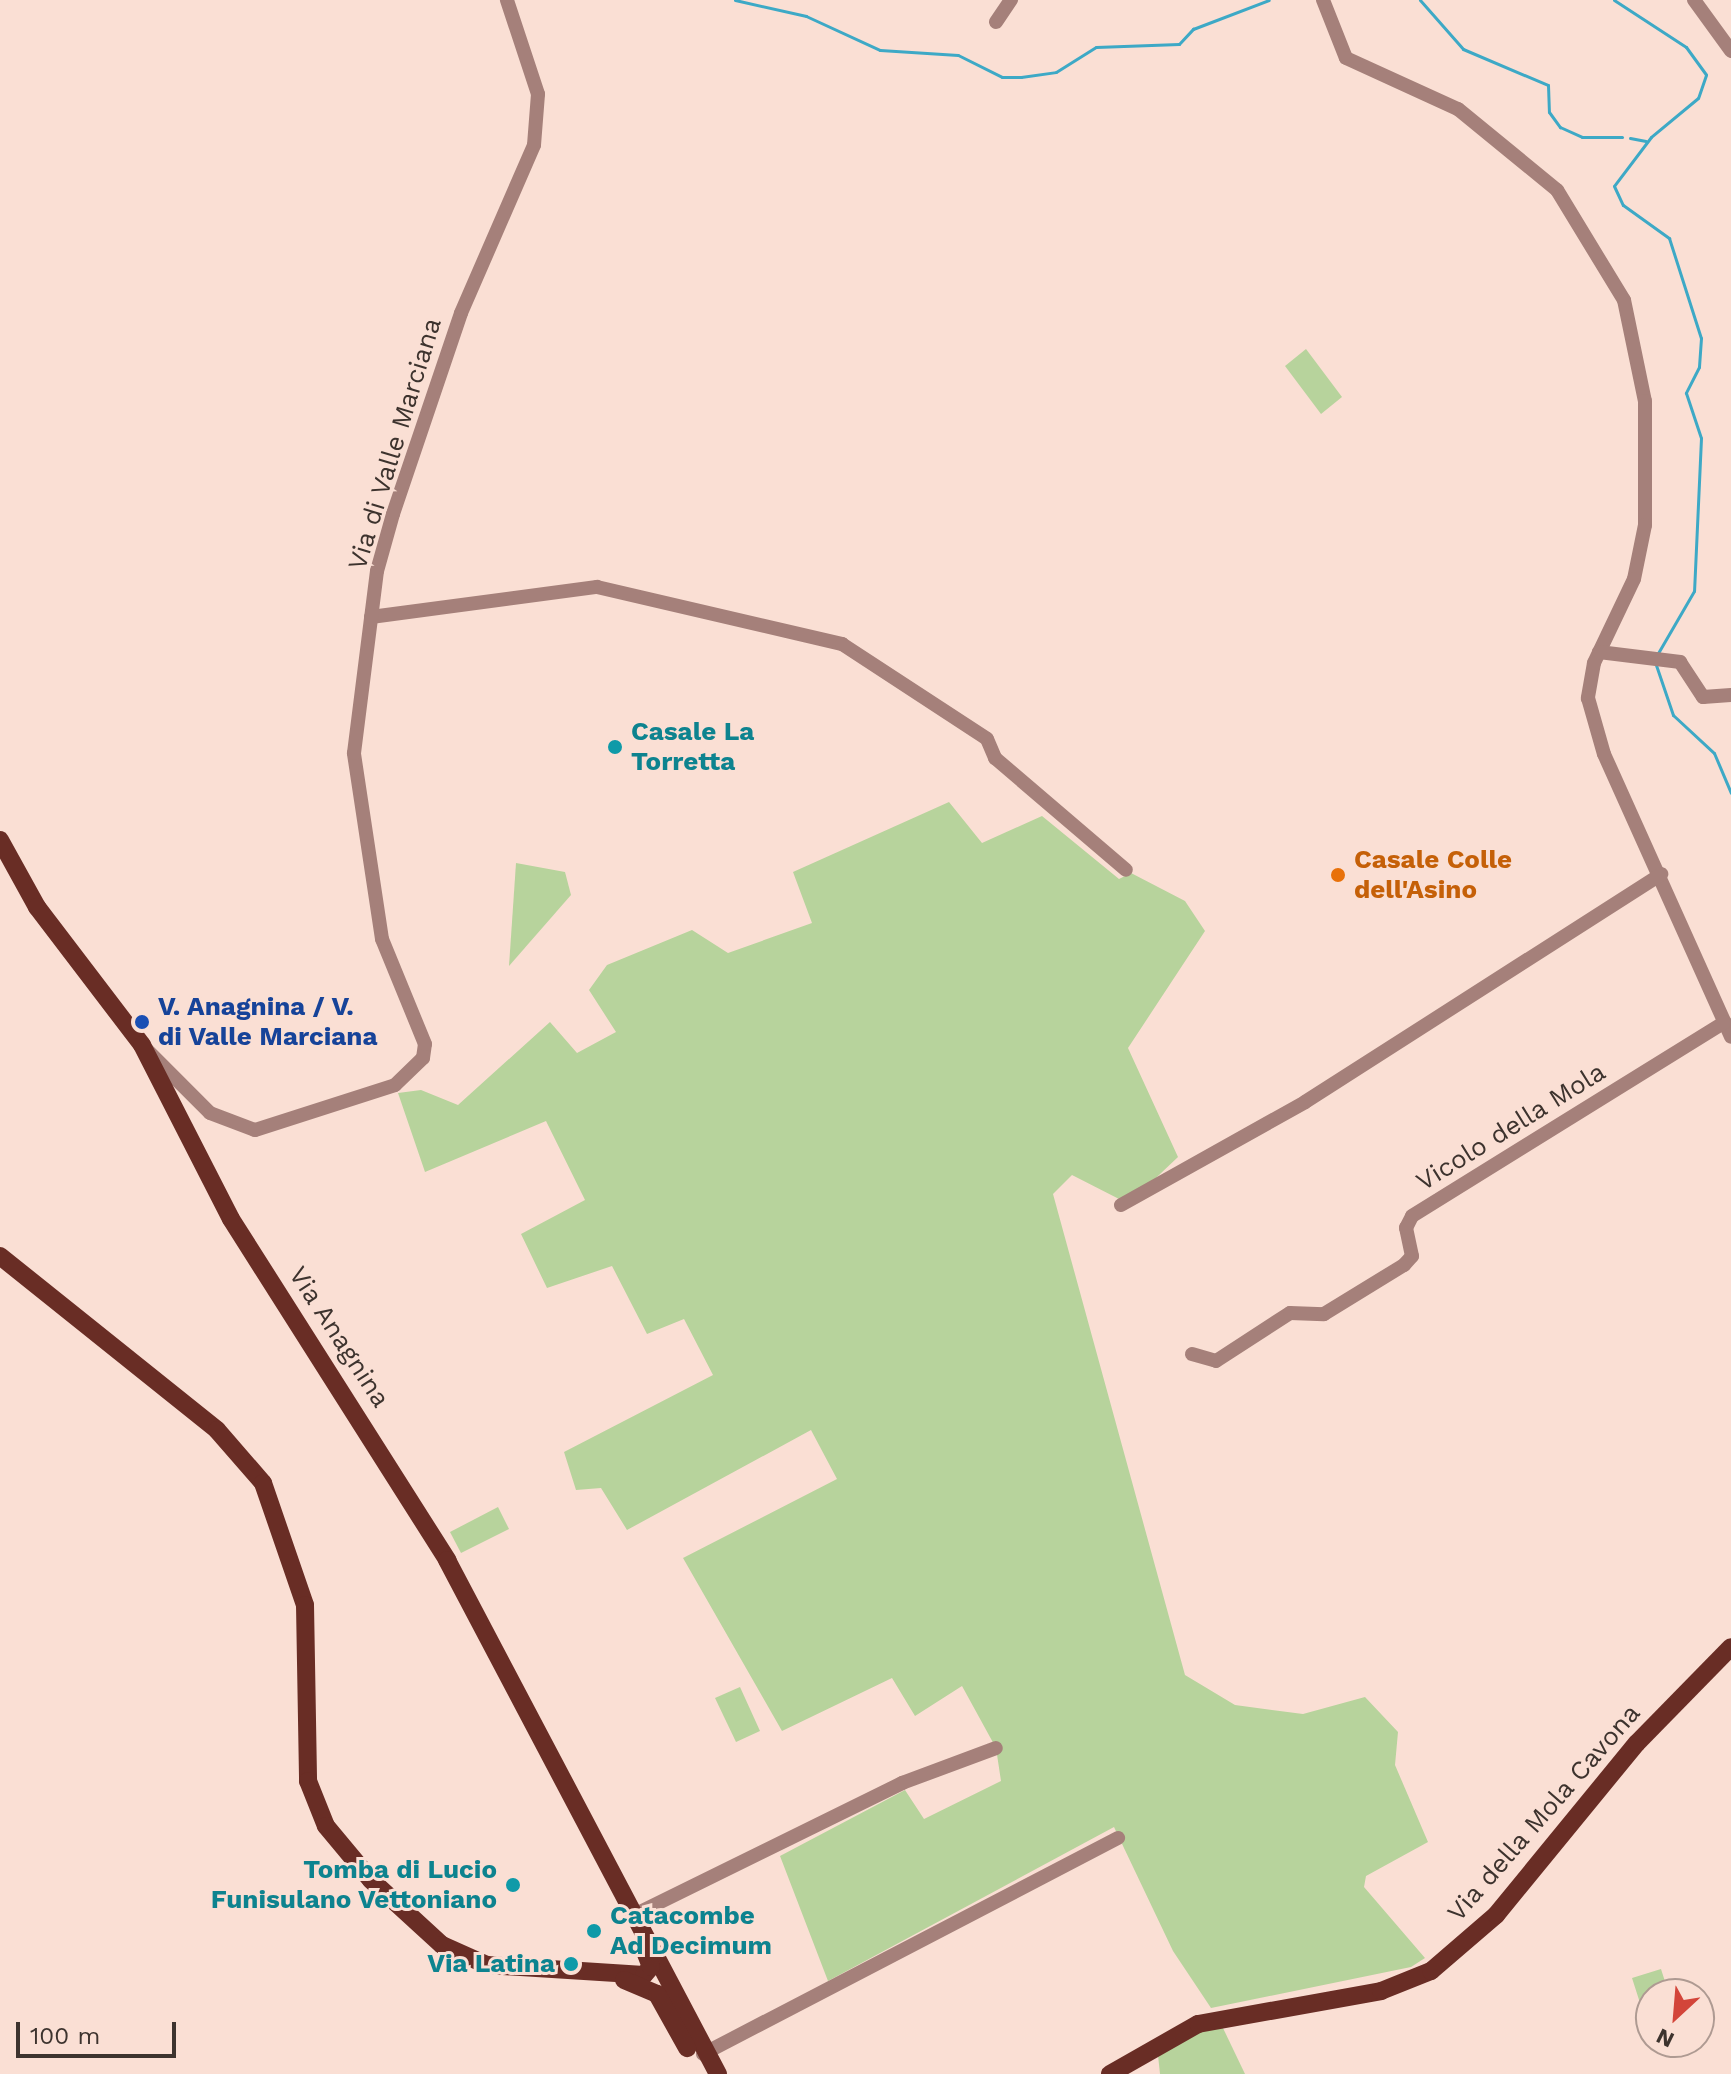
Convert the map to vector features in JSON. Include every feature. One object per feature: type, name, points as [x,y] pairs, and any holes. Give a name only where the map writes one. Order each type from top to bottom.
[{"type":"main road","name":"Via Anagnina","points":[[0,840],[37,907],[142,1045],[214,1190],[447,1560],[616,1875],[703,2054],[718,2074]]},
{"type":"main road","name":"Via Anagnina","points":[[0,1256],[217,1430],[263,1483],[303,1591],[306,1773],[338,1842],[452,1952],[493,1966],[646,1974],[651,1967],[616,1875]]},
{"type":"main road","name":"Via della Mola Cavona","points":[[1110,2074],[1198,2024],[1391,1989],[1431,1971],[1496,1915],[1637,1743],[1731,1647]]},
{"type":"main road","name":"Via Anagnina","points":[[586,1971],[657,1994],[704,2074]]},
{"type":"street","name":"Via di Valle Marciana","points":[[142,1045],[156,1052],[205,1109],[255,1130],[395,1085],[423,1058],[425,1044],[382,939],[357,803],[354,753],[371,617],[393,514],[461,313],[534,145],[538,94],[507,0]]},
{"type":"street","points":[[996,22],[1011,0]]},
{"type":"street","points":[[1323,0],[1346,58],[1458,109],[1557,190],[1619,289],[1644,392],[1645,519],[1634,579],[1599,652],[1589,706],[1731,1037]]},
{"type":"street","points":[[1694,0],[1731,51]]},
{"type":"street","points":[[371,617],[597,587],[842,644],[987,739],[995,758],[1126,870]]},
{"type":"street","points":[[1599,652],[1674,660],[1688,667],[1703,697],[1731,695]]},
{"type":"street","points":[[1121,1205],[1305,1102],[1661,874]]},
{"type":"street","name":"Vicolo della Mola","points":[[1192,1354],[1216,1361],[1290,1313],[1324,1314],[1404,1265],[1412,1256],[1406,1228],[1412,1216],[1725,1022]]},
{"type":"street","points":[[636,1914],[902,1783],[996,1748]]},
{"type":"street","points":[[703,2054],[1118,1838]]},
{"type":"green space","points":[[1306,349],[1342,397],[1321,414],[1285,366]]},
{"type":"green space","points":[[949,802],[982,843],[1042,816],[1119,879],[1131,873],[1185,901],[1205,931],[1128,1048],[1178,1157],[1140,1193],[1121,1200],[1072,1175],[1053,1194],[1185,1675],[1235,1705],[1303,1714],[1365,1697],[1398,1732],[1395,1765],[1428,1842],[1366,1876],[1364,1887],[1425,1958],[1411,1967],[1211,2008],[1173,1951],[1114,1827],[828,1981],[780,1856],[905,1790],[924,1819],[1001,1781],[996,1748],[962,1686],[915,1716],[892,1678],[782,1731],[683,1558],[837,1479],[811,1430],[627,1530],[601,1488],[576,1490],[564,1452],[713,1375],[684,1319],[647,1334],[612,1266],[547,1288],[521,1234],[585,1200],[546,1121],[425,1172],[398,1093],[421,1090],[458,1105],[550,1022],[577,1053],[616,1032],[589,990],[607,965],[692,930],[728,953],[812,923],[793,872]]},
{"type":"green space","points":[[516,863],[565,872],[571,895],[509,966]]},
{"type":"green space","points":[[498,1507],[509,1529],[461,1553],[450,1532]]},
{"type":"green space","points":[[740,1687],[760,1731],[736,1742],[715,1698]]},
{"type":"green space","points":[[1661,1969],[1664,1978],[1635,1978],[1635,1987],[1632,1978]]},
{"type":"green space","points":[[1222,2026],[1245,2074],[1160,2074],[1158,2055],[1191,2033]]},
{"type":"waterway","points":[[735,0],[806,16],[880,50],[958,55],[1002,77],[1056,72],[1096,47],[1179,44],[1193,29],[1269,0]]},
{"type":"waterway","points":[[1420,0],[1463,49],[1548,85],[1549,112],[1560,127],[1582,137],[1622,137]]},
{"type":"waterway","points":[[1614,0],[1686,47],[1706,75],[1698,98],[1651,137],[1614,186],[1623,205],[1669,238],[1701,338],[1699,367],[1686,393],[1701,438],[1694,591],[1658,653]]},
{"type":"waterway","points":[[1630,138],[1646,141]]},
{"type":"waterway","points":[[1656,665],[1673,715],[1714,753],[1731,793]]},
{"type":"place","name":"Casale La Torretta","points":[[615,747]]},
{"type":"place","name":"Casale Colle dell'Asino","points":[[1338,875]]},
{"type":"place","name":"V. Anagnina / V. di Valle Marciana","points":[[142,1022]]},
{"type":"place","name":"Tomba di Lucio Funisulano Vettoniano","points":[[513,1885]]},
{"type":"place","name":"Catacombe Ad Decimum","points":[[594,1931]]},
{"type":"place","name":"Via Latina","points":[[571,1964]]}]
